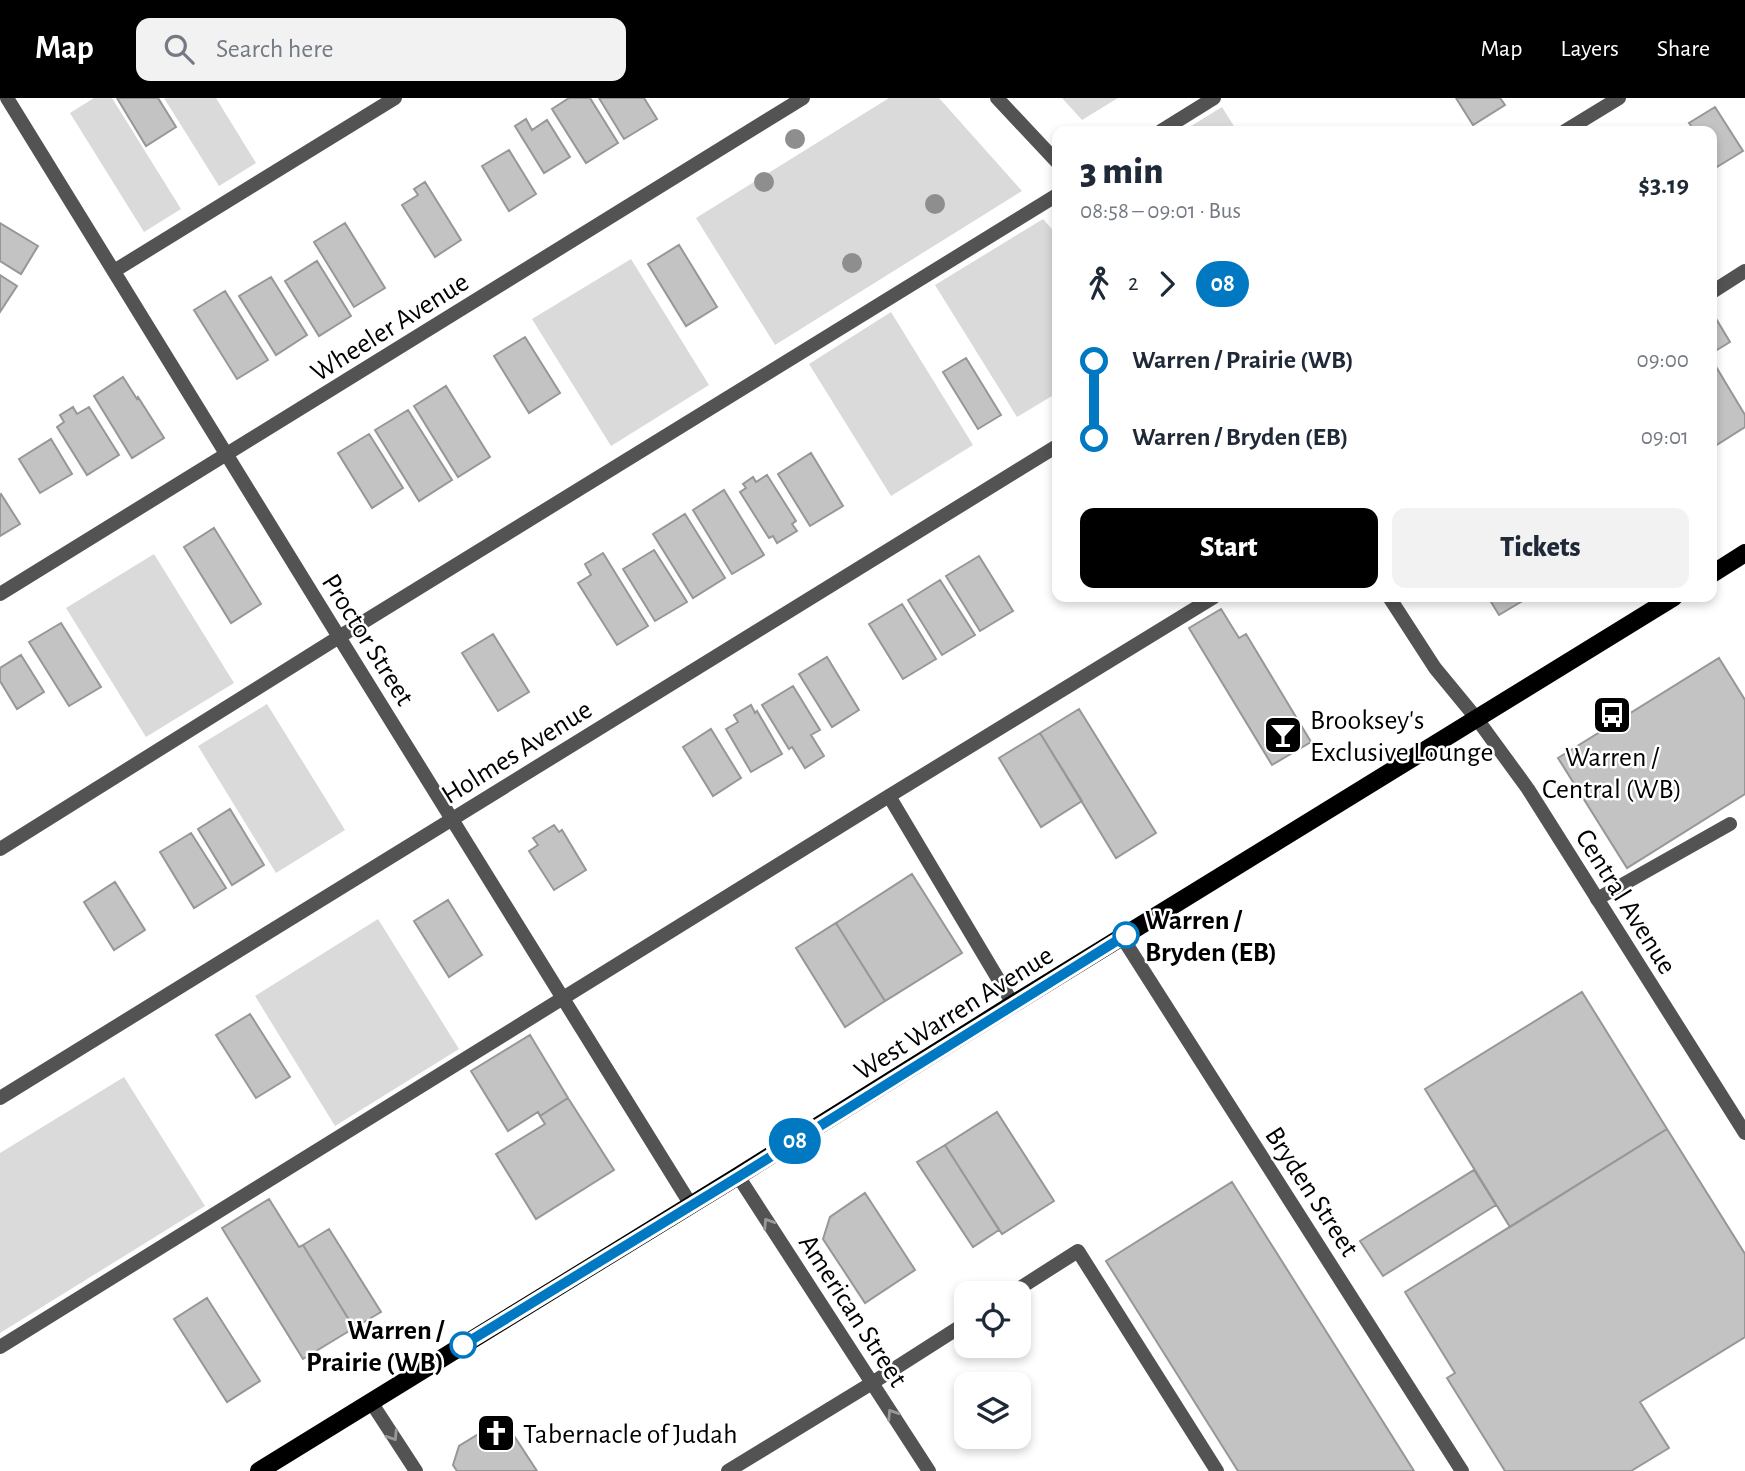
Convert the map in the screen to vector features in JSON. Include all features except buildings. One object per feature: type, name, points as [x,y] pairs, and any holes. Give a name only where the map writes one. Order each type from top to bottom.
[{"type":"main road","points":[[1717,571],[1745,554]]},
{"type":"main road","name":"West Warren Avenue","points":[[259,1471],[1666,602]]},
{"type":"street","name":"Proctor Street","points":[[7,98],[691,1205]]},
{"type":"street","points":[[114,271],[394,98]]},
{"type":"street","name":"Wheeler Avenue","points":[[0,594],[803,98]]},
{"type":"street","points":[[997,98],[1052,157]]},
{"type":"street","points":[[1169,126],[1214,98]]},
{"type":"street","points":[[1573,126],[1619,98]]},
{"type":"street","points":[[0,849],[1052,198]]},
{"type":"street","points":[[1717,289],[1745,271]]},
{"type":"street","name":"Holmes Avenue","points":[[0,1098],[1052,449]]},
{"type":"street","points":[[0,1347],[1206,602]]},
{"type":"street","name":"Central Avenue","points":[[1392,602],[1435,668],[1477,719],[1528,789],[1745,1133]]},
{"type":"street","points":[[889,796],[1013,1004]]},
{"type":"street","points":[[1597,899],[1730,824]]},
{"type":"street","name":"Bryden Street","points":[[1122,937],[1462,1471]]},
{"type":"street","name":"American Street","points":[[738,1177],[929,1471]]},
{"type":"street","points":[[1031,1281],[1078,1251],[1217,1471]]},
{"type":"street","points":[[728,1471],[954,1331]]},
{"type":"street","points":[[371,1402],[416,1471]]},
{"type":"shaded area","points":[[94,98],[112,98],[181,209],[144,232],[70,113]]},
{"type":"shaded area","points":[[164,98],[216,98],[256,163],[219,186]]},
{"type":"shaded area","points":[[889,98],[939,98],[1022,191],[775,345],[696,218]]},
{"type":"shaded area","points":[[1062,98],[1118,98],[1082,120]]},
{"type":"shaded area","points":[[1222,107],[1234,126],[1191,126]]},
{"type":"shaded area","points":[[1043,219],[1052,229],[1052,396],[1017,417],[935,285]]},
{"type":"shaded area","points":[[631,259],[709,385],[611,446],[532,319]]},
{"type":"shaded area","points":[[891,312],[973,445],[891,496],[809,364]]},
{"type":"shaded area","points":[[154,554],[234,683],[146,737],[66,608]]},
{"type":"shaded area","points":[[267,704],[345,830],[276,873],[198,746]]},
{"type":"shaded area","points":[[378,919],[459,1049],[335,1126],[255,996]]},
{"type":"shaded area","points":[[124,1077],[205,1206],[0,1333],[0,1153]]},
{"type":"bus line","name":"08","points":[[463,1345],[1126,935]]},
{"type":"place","name":"Warren / Central (WB)","points":[[1612,715]]},
{"type":"place","name":"Brooksey's Exclusive Lounge","points":[[1283,735]]},
{"type":"place","name":"Warren / Bryden (EB)","points":[[1126,935]]},
{"type":"place","name":"Warren / Prairie (WB)","points":[[463,1345]]},
{"type":"place","name":"Tabernacle of Judah","points":[[496,1433]]}]
